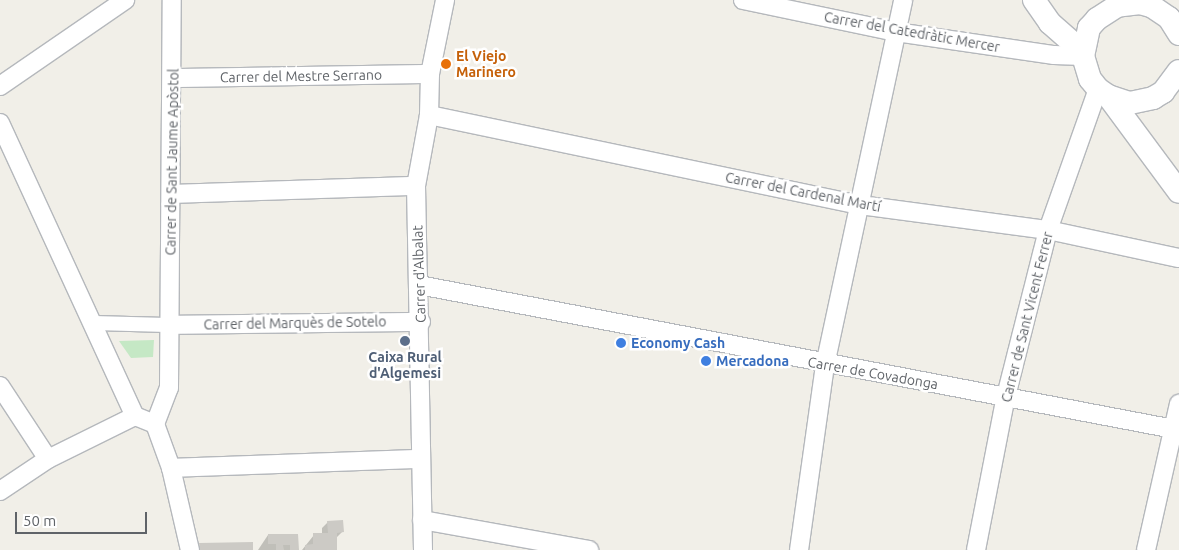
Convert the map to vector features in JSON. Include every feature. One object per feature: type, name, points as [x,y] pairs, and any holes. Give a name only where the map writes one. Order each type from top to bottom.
[{"type":"street","points":[[0,86],[125,0]]},
{"type":"street","name":"Carrer de Sant Jaume Apòstol","points":[[155,424],[169,388],[173,78],[172,0]]},
{"type":"street","name":"Carrer d'Albalat","points":[[423,550],[420,459],[421,322],[416,186],[429,115],[430,74],[445,0]]},
{"type":"street","name":"Carrer del Catedràtic Mercer","points":[[743,0],[896,32],[1054,55],[1083,54]]},
{"type":"street","points":[[799,550],[825,365],[903,0]]},
{"type":"street","points":[[1034,0],[1050,23],[1083,54]]},
{"type":"street","points":[[1179,34],[1169,18],[1150,3],[1128,3],[1106,11],[1090,28],[1083,54],[1085,68],[1179,192]]},
{"type":"street","points":[[1103,93],[1130,103],[1153,98],[1171,85],[1179,71]]},
{"type":"street","name":"Carrer del Mestre Serrano","points":[[173,78],[430,74]]},
{"type":"street","name":"Carrer de Sant Vicent Ferrer","points":[[976,550],[1006,396],[1048,230],[1103,93]]},
{"type":"street","name":"Carrer del Cardenal Martí","points":[[429,115],[860,205],[1048,230],[1179,258]]},
{"type":"street","points":[[0,123],[135,416],[155,424],[171,468],[190,550]]},
{"type":"street","points":[[172,194],[416,186]]},
{"type":"street","name":"Carrer de Covadonga","points":[[419,285],[825,365],[1006,396],[1176,430]]},
{"type":"street","name":"Carrer del Marquès de Sotelo","points":[[169,325],[421,322]]},
{"type":"street","points":[[92,323],[169,325]]},
{"type":"street","points":[[0,386],[48,459]]},
{"type":"street","points":[[1146,550],[1176,430],[1179,404]]},
{"type":"street","points":[[0,491],[48,459],[135,416]]},
{"type":"street","points":[[171,468],[420,459]]},
{"type":"street","points":[[422,520],[589,550]]},
{"type":"green space","points":[[154,340],[153,357],[131,358],[119,341]]},
{"type":"building","points":[[343,520],[344,532],[337,533],[337,550],[305,550],[305,545],[313,544],[313,533],[328,533],[327,521]]},
{"type":"building","points":[[268,534],[298,534],[299,550],[290,550],[290,545],[283,545],[284,550],[276,550],[276,544],[268,544]]},
{"type":"building","points":[[253,542],[253,550],[200,550],[199,543]]},
{"type":"place","name":"El Viejo Marinero","points":[[446,64]]},
{"type":"place","name":"Caixa Rural d'Algemesi","points":[[405,341]]},
{"type":"place","name":"Economy Cash","points":[[621,343]]},
{"type":"place","name":"Mercadona","points":[[706,361]]}]
